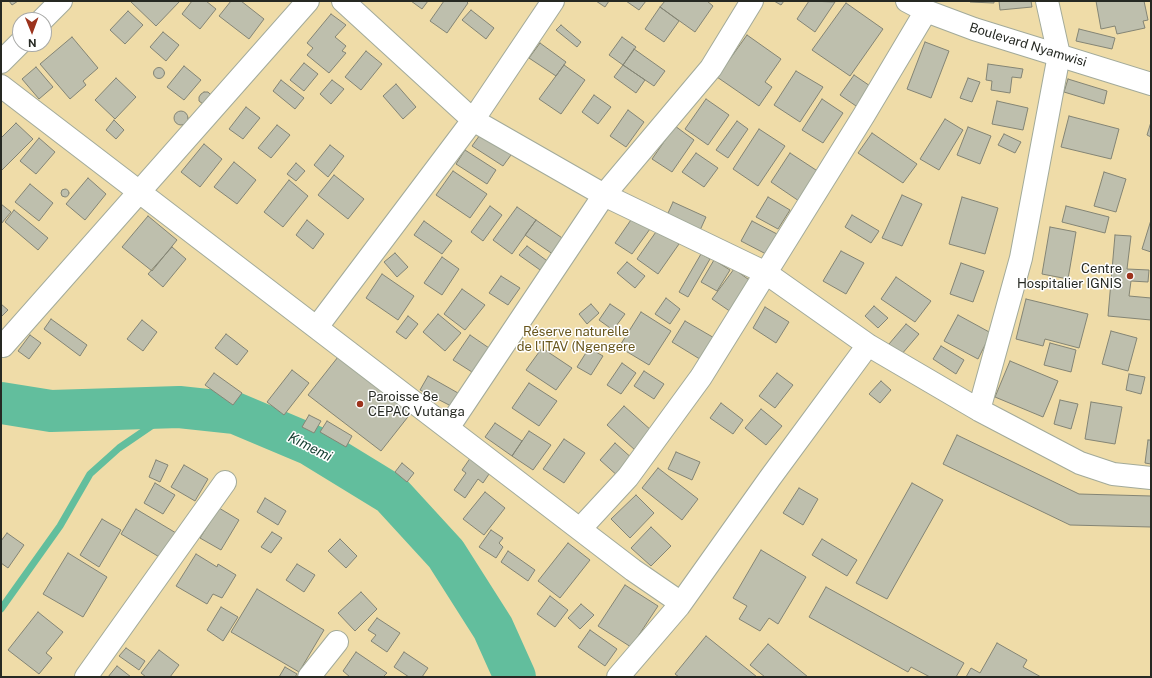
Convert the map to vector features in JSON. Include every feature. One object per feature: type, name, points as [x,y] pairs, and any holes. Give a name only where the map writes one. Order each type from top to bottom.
[{"type":"street","points":[[50,12],[61,1]]},
{"type":"street","points":[[3,346],[140,193],[308,1]]},
{"type":"street","points":[[343,1],[473,120],[604,195],[766,272],[868,345],[979,410],[1080,463],[1114,474],[1151,478]]},
{"type":"street","points":[[317,327],[473,120],[553,1]]},
{"type":"street","points":[[448,428],[604,195],[711,68],[752,1]]},
{"type":"street","name":"Boulevard Nyamwisi","points":[[907,1],[926,11],[974,29],[1151,84]]},
{"type":"street","points":[[979,410],[1021,258],[1060,55],[1047,1]]},
{"type":"street","points":[[580,529],[628,477],[701,377],[864,115],[926,11]]},
{"type":"street","points":[[1,62],[12,51]]},
{"type":"street","points":[[1,86],[633,570],[681,603]]},
{"type":"street","points":[[618,677],[681,603],[770,478],[868,345]]},
{"type":"street","points":[[86,677],[225,482]]},
{"type":"street","points":[[309,677],[337,642]]},
{"type":"green space","name":"Réserve naturelle de l'ITAV (Ngengere","points":[[1,1],[1151,1],[1151,677],[1,677]]},
{"type":"building","points":[[9,1],[18,1],[12,5]]},
{"type":"building","points":[[130,1],[180,1],[156,26]]},
{"type":"building","points":[[192,1],[206,1],[216,9],[200,29],[182,14]]},
{"type":"building","points":[[231,1],[241,1],[264,19],[249,39],[219,16]]},
{"type":"building","points":[[411,1],[428,1],[422,9]]},
{"type":"building","points":[[444,1],[466,1],[468,3],[447,33],[430,21]]},
{"type":"building","points":[[596,1],[609,1],[605,7]]},
{"type":"building","points":[[626,1],[646,1],[639,10]]},
{"type":"building","points":[[665,1],[707,1],[713,6],[695,32],[660,7]]},
{"type":"building","points":[[774,1],[784,1],[781,5]]},
{"type":"building","points":[[809,1],[835,2],[815,32],[797,19]]},
{"type":"building","points":[[994,1],[994,3],[970,2]]},
{"type":"building","points":[[999,1],[1031,1],[1032,7],[1000,10]]},
{"type":"building","points":[[1096,1],[1144,1],[1148,20],[1143,21],[1145,28],[1117,34],[1115,26],[1101,29]]},
{"type":"building","points":[[846,3],[883,29],[850,76],[812,50]]},
{"type":"building","points":[[660,7],[679,21],[664,42],[645,29]]},
{"type":"building","points":[[471,10],[494,28],[486,39],[462,20]]},
{"type":"building","points":[[128,11],[143,25],[125,44],[110,30]]},
{"type":"building","points":[[331,14],[346,25],[335,37],[346,46],[342,51],[346,53],[329,73],[307,55],[313,48],[307,43]]},
{"type":"building","points":[[561,25],[581,42],[577,47],[556,30]]},
{"type":"building","points":[[1079,29],[1115,38],[1112,49],[1076,41]]},
{"type":"building","points":[[163,32],[179,45],[166,61],[150,47]]},
{"type":"building","points":[[747,35],[781,59],[765,82],[772,87],[759,106],[717,77]]},
{"type":"building","points":[[72,37],[98,68],[83,81],[86,85],[70,99],[40,64]]},
{"type":"building","points":[[622,37],[636,47],[623,65],[609,55]]},
{"type":"building","points":[[925,42],[949,51],[931,98],[907,89]]},
{"type":"building","points":[[540,43],[566,62],[556,76],[529,58]]},
{"type":"building","points":[[634,49],[665,71],[654,86],[623,65]]},
{"type":"building","points":[[366,51],[382,64],[361,90],[345,77]]},
{"type":"building","points":[[304,63],[318,74],[304,91],[290,80]]},
{"type":"building","points":[[988,64],[1023,69],[1021,78],[1012,77],[1010,93],[991,90],[992,81],[986,80]]},
{"type":"building","points":[[564,65],[585,80],[561,114],[539,99]]},
{"type":"building","points":[[623,65],[645,80],[636,93],[614,77]]},
{"type":"building","points":[[184,66],[201,80],[184,100],[167,87]]},
{"type":"building","points":[[36,67],[53,87],[39,99],[22,79]]},
{"type":"building","points":[[159,67],[163,69],[165,73],[163,77],[159,79],[155,77],[153,73],[155,69]]},
{"type":"building","points":[[796,71],[823,87],[800,122],[774,105]]},
{"type":"building","points":[[854,75],[873,88],[859,108],[840,95]]},
{"type":"building","points":[[116,78],[136,97],[115,119],[95,100]]},
{"type":"building","points":[[968,78],[980,82],[972,102],[960,98]]},
{"type":"building","points":[[1068,79],[1107,91],[1104,104],[1064,92]]},
{"type":"building","points":[[281,80],[304,98],[295,109],[273,91]]},
{"type":"building","points":[[332,80],[344,89],[331,104],[320,94]]},
{"type":"building","points":[[396,84],[416,107],[403,119],[383,96]]},
{"type":"building","points":[[204,92],[208,92],[211,95],[203,104],[199,101],[199,97]]},
{"type":"building","points":[[594,95],[611,107],[598,124],[582,112]]},
{"type":"building","points":[[706,99],[729,115],[708,145],[685,129]]},
{"type":"building","points":[[822,99],[843,113],[823,143],[802,130]]},
{"type":"building","points":[[997,101],[1028,108],[1023,130],[992,124]]},
{"type":"building","points":[[246,107],[260,118],[243,139],[229,129]]},
{"type":"building","points":[[628,110],[644,122],[626,147],[610,136]]},
{"type":"building","points":[[178,111],[184,111],[188,115],[188,121],[184,125],[178,125],[174,121],[174,115]]},
{"type":"building","points":[[1069,116],[1119,129],[1111,159],[1061,147]]},
{"type":"building","points":[[945,119],[963,130],[939,170],[920,159]]},
{"type":"building","points":[[114,120],[124,130],[116,139],[106,130]]},
{"type":"building","points":[[737,121],[748,129],[728,158],[716,150]]},
{"type":"building","points":[[1151,122],[1151,137],[1147,135]]},
{"type":"building","points":[[16,123],[33,139],[1,171],[1,138]]},
{"type":"building","points":[[277,125],[290,135],[271,158],[258,148]]},
{"type":"building","points":[[675,126],[694,140],[672,172],[652,159]]},
{"type":"building","points":[[968,127],[991,136],[980,164],[957,155]]},
{"type":"building","points":[[485,128],[516,148],[503,166],[472,146]]},
{"type":"building","points":[[759,129],[785,146],[758,186],[733,169]]},
{"type":"building","points":[[872,133],[917,164],[903,183],[858,153]]},
{"type":"building","points":[[1004,134],[1021,142],[1015,153],[998,145]]},
{"type":"building","points":[[39,138],[55,152],[36,174],[20,161]]},
{"type":"building","points":[[204,144],[222,159],[200,187],[181,172]]},
{"type":"building","points":[[330,145],[344,156],[328,177],[314,165]]},
{"type":"building","points":[[465,150],[496,170],[487,184],[456,164]]},
{"type":"building","points":[[696,153],[718,168],[704,187],[682,172]]},
{"type":"building","points":[[790,153],[819,172],[799,201],[771,182]]},
{"type":"building","points":[[234,162],[256,180],[237,204],[214,187]]},
{"type":"building","points":[[296,163],[305,171],[296,181],[287,174]]},
{"type":"building","points":[[453,171],[487,194],[470,218],[436,195]]},
{"type":"building","points":[[1104,172],[1126,179],[1116,212],[1094,206]]},
{"type":"building","points":[[334,175],[364,199],[348,219],[318,195]]},
{"type":"building","points":[[88,178],[106,194],[85,220],[66,204]]},
{"type":"building","points":[[289,180],[308,196],[283,227],[264,212]]},
{"type":"building","points":[[30,184],[53,203],[39,221],[15,202]]},
{"type":"building","points":[[63,189],[67,189],[69,193],[67,197],[63,197],[61,195],[61,191]]},
{"type":"building","points":[[902,195],[922,204],[902,246],[882,238]]},
{"type":"building","points":[[768,197],[790,210],[778,229],[756,217]]},
{"type":"building","points":[[962,197],[998,208],[985,254],[949,244]]},
{"type":"building","points":[[673,202],[706,217],[697,237],[664,222]]},
{"type":"building","points":[[1,204],[11,212],[1,224]]},
{"type":"building","points":[[490,206],[502,215],[483,241],[471,232]]},
{"type":"building","points":[[1066,206],[1109,217],[1105,233],[1062,222]]},
{"type":"building","points":[[517,207],[536,220],[512,254],[493,240]]},
{"type":"building","points":[[14,210],[48,238],[38,250],[5,222]]},
{"type":"building","points":[[852,215],[879,231],[871,243],[845,227]]},
{"type":"building","points":[[148,216],[177,240],[152,271],[122,247]]},
{"type":"building","points":[[633,217],[650,229],[632,254],[615,243]]},
{"type":"building","points":[[307,220],[324,234],[313,249],[296,235]]},
{"type":"building","points":[[536,220],[568,242],[557,257],[525,235]]},
{"type":"building","name":"Centre Hospitalier IGNIS","points":[[1151,220],[1151,252],[1142,249]]},
{"type":"building","points":[[424,221],[452,241],[442,254],[414,235]]},
{"type":"building","points":[[752,221],[777,234],[766,254],[741,241]]},
{"type":"building","points":[[1050,227],[1076,232],[1068,279],[1042,274]]},
{"type":"building","points":[[658,229],[679,244],[658,274],[637,259]]},
{"type":"building","name":"Centre Hospitalier IGNIS","points":[[1115,235],[1131,236],[1127,269],[1149,270],[1148,282],[1131,281],[1129,296],[1151,298],[1151,320],[1108,316]]},
{"type":"building","points":[[527,246],[550,263],[543,272],[519,255]]},
{"type":"building","points":[[172,247],[186,259],[163,287],[148,274]]},
{"type":"building","points":[[841,251],[864,263],[846,294],[823,281]]},
{"type":"building","points":[[395,253],[408,267],[397,277],[384,262]]},
{"type":"building","points":[[701,254],[710,259],[688,297],[679,292]]},
{"type":"building","points":[[442,257],[459,269],[442,295],[424,283]]},
{"type":"building","points":[[714,260],[730,270],[717,291],[701,282]]},
{"type":"building","points":[[627,262],[645,276],[635,288],[617,273]]},
{"type":"building","points":[[961,263],[984,271],[973,302],[950,294]]},
{"type":"building","points":[[734,269],[752,282],[731,312],[712,299]]},
{"type":"building","points":[[382,274],[414,296],[398,320],[366,298]]},
{"type":"building","points":[[501,276],[520,288],[508,305],[489,293]]},
{"type":"building","points":[[896,277],[931,301],[915,322],[881,299]]},
{"type":"building","points":[[462,289],[485,305],[465,330],[444,314]]},
{"type":"building","points":[[666,298],[680,309],[670,324],[655,314]]},
{"type":"building","points":[[1026,299],[1088,314],[1079,348],[1045,339],[1043,346],[1016,339]]},
{"type":"building","points":[[1,304],[8,310],[1,317]]},
{"type":"building","points":[[591,304],[599,313],[587,324],[579,314]]},
{"type":"building","points":[[610,304],[625,314],[613,330],[599,320]]},
{"type":"building","points":[[874,306],[888,318],[878,328],[865,316]]},
{"type":"building","points":[[765,307],[789,322],[776,343],[753,328]]},
{"type":"building","points":[[641,312],[671,331],[649,365],[619,347]]},
{"type":"building","points":[[438,314],[461,333],[445,351],[423,332]]},
{"type":"building","points":[[958,315],[991,333],[978,359],[944,341]]},
{"type":"building","points":[[408,316],[418,324],[406,339],[396,332]]},
{"type":"building","points":[[51,319],[87,345],[80,356],[44,329]]},
{"type":"building","points":[[142,320],[157,332],[143,351],[127,339]]},
{"type":"building","points":[[685,321],[716,339],[703,361],[672,342]]},
{"type":"building","points":[[906,324],[919,334],[901,355],[889,344]]},
{"type":"building","points":[[1111,331],[1137,338],[1128,371],[1102,364]]},
{"type":"building","points":[[226,334],[248,351],[237,365],[215,348]]},
{"type":"building","points":[[30,335],[41,343],[29,359],[18,351]]},
{"type":"building","points":[[470,335],[489,348],[472,372],[453,360]]},
{"type":"building","points":[[1050,343],[1076,350],[1071,372],[1044,365]]},
{"type":"building","points":[[941,346],[964,360],[956,374],[933,359]]},
{"type":"building","points":[[542,348],[572,368],[556,390],[526,370]]},
{"type":"building","points":[[589,348],[603,356],[591,375],[577,367]]},
{"type":"building","name":"Paroisse 8e CEPAC Vutanga","points":[[338,357],[411,413],[381,451],[308,395]]},
{"type":"building","points":[[1010,361],[1058,381],[1043,417],[995,397]]},
{"type":"building","points":[[622,363],[636,373],[621,394],[607,385]]},
{"type":"building","points":[[292,370],[309,383],[284,415],[267,402]]},
{"type":"building","points":[[644,371],[664,384],[654,399],[634,386]]},
{"type":"building","points":[[214,373],[242,393],[233,405],[205,385]]},
{"type":"building","points":[[777,373],[793,385],[775,408],[759,396]]},
{"type":"building","points":[[1129,374],[1145,377],[1141,394],[1126,390]]},
{"type":"building","points":[[428,376],[458,393],[451,406],[420,390]]},
{"type":"building","points":[[881,381],[891,390],[880,403],[869,394]]},
{"type":"building","points":[[529,383],[557,401],[539,426],[512,408]]},
{"type":"building","points":[[1060,400],[1078,404],[1071,429],[1054,424]]},
{"type":"building","points":[[1091,402],[1122,407],[1115,444],[1085,439]]},
{"type":"building","points":[[721,403],[743,420],[733,434],[710,418]]},
{"type":"building","points":[[624,406],[652,431],[635,450],[607,425]]},
{"type":"building","points":[[761,409],[782,426],[766,445],[745,428]]},
{"type":"building","points":[[309,415],[321,421],[314,433],[302,427]]},
{"type":"building","points":[[327,421],[352,436],[346,447],[320,432]]},
{"type":"building","points":[[495,423],[522,441],[512,456],[485,437]]},
{"type":"building","points":[[529,431],[551,445],[533,470],[512,456]]},
{"type":"building","points":[[957,435],[1079,494],[1151,496],[1151,527],[1070,525],[943,464]]},
{"type":"building","points":[[564,439],[585,453],[564,483],[543,469]]},
{"type":"building","points":[[1148,440],[1151,440],[1151,464],[1145,463]]},
{"type":"building","points":[[615,443],[634,460],[619,477],[600,460]]},
{"type":"building","points":[[676,452],[700,462],[692,480],[668,469]]},
{"type":"building","points":[[471,457],[491,471],[483,483],[478,479],[465,498],[454,490],[466,473],[462,470]]},
{"type":"building","points":[[156,460],[168,465],[160,482],[149,477]]},
{"type":"building","points":[[402,463],[414,473],[407,482],[395,472]]},
{"type":"building","points":[[184,465],[208,479],[195,501],[171,487]]},
{"type":"building","points":[[658,468],[698,499],[682,520],[642,488]]},
{"type":"building","points":[[155,483],[175,495],[163,514],[144,503]]},
{"type":"building","points":[[912,483],[943,500],[887,599],[856,583]]},
{"type":"building","points":[[799,488],[818,499],[803,525],[783,513]]},
{"type":"building","points":[[485,492],[505,508],[484,535],[463,519]]},
{"type":"building","points":[[636,495],[654,513],[630,538],[611,519]]},
{"type":"building","points":[[265,498],[286,511],[278,525],[257,512]]},
{"type":"building","points":[[219,508],[239,520],[221,550],[200,538]]},
{"type":"building","points":[[136,509],[176,533],[161,558],[121,534]]},
{"type":"building","points":[[102,519],[121,530],[99,567],[80,555]]},
{"type":"building","points":[[651,527],[671,546],[651,566],[631,548]]},
{"type":"building","points":[[491,530],[503,538],[499,543],[503,547],[496,558],[479,547]]},
{"type":"building","points":[[272,532],[282,538],[271,553],[261,547]]},
{"type":"building","points":[[7,533],[24,545],[8,568],[1,563],[1,541]]},
{"type":"building","points":[[340,539],[357,556],[346,568],[328,551]]},
{"type":"building","points":[[822,539],[857,560],[847,576],[812,555]]},
{"type":"building","points":[[568,543],[590,560],[560,598],[538,581]]},
{"type":"building","points":[[761,550],[806,577],[778,624],[769,618],[760,631],[739,619],[747,606],[733,598]]},
{"type":"building","points":[[508,551],[535,570],[528,581],[501,562]]},
{"type":"building","points":[[68,553],[107,577],[83,617],[43,594]]},
{"type":"building","points":[[196,554],[217,567],[218,564],[236,575],[222,598],[213,594],[207,604],[176,586]]},
{"type":"building","points":[[297,564],[315,575],[304,592],[286,580]]},
{"type":"building","points":[[625,585],[658,606],[631,647],[598,626]]},
{"type":"building","points":[[826,587],[964,663],[956,677],[930,677],[911,667],[908,672],[809,617]]},
{"type":"building","points":[[257,589],[324,630],[299,672],[231,632]]},
{"type":"building","points":[[361,592],[377,609],[355,631],[338,613]]},
{"type":"building","points":[[550,596],[568,610],[555,627],[537,614]]},
{"type":"building","points":[[581,604],[594,615],[580,629],[568,618]]},
{"type":"building","points":[[221,607],[238,617],[223,641],[207,630]]},
{"type":"building","points":[[38,612],[63,632],[46,653],[52,658],[39,674],[8,650]]},
{"type":"building","points":[[377,618],[400,633],[387,652],[371,641],[376,635],[368,630]]},
{"type":"building","points":[[590,630],[617,649],[605,666],[578,647]]},
{"type":"building","points":[[706,636],[757,677],[679,677],[675,674]]},
{"type":"building","points":[[997,643],[1027,660],[1023,667],[1041,677],[966,677],[971,668],[980,673]]},
{"type":"building","points":[[768,644],[808,677],[765,677],[750,665]]},
{"type":"building","points":[[126,648],[145,661],[139,670],[119,656]]},
{"type":"building","points":[[159,650],[179,665],[170,677],[146,677],[141,673]]},
{"type":"building","points":[[356,652],[387,673],[383,677],[350,677],[343,671]]},
{"type":"building","points":[[404,652],[428,668],[422,677],[409,677],[394,667]]},
{"type":"building","points":[[117,666],[131,677],[108,677]]},
{"type":"building","points":[[285,667],[297,674],[295,677],[279,677]]},
{"type":"waterway","name":"Kimemi","points":[[1,403],[51,411],[179,407],[235,413],[311,445],[391,494],[446,554],[493,628],[515,677]]},
{"type":"waterway","points":[[1,609],[60,526],[90,474],[119,448],[179,407]]},
{"type":"place","name":"Centre Hospitalier IGNIS","points":[[1130,276]]},
{"type":"place","name":"Paroisse 8e CEPAC Vutanga","points":[[360,404]]}]
